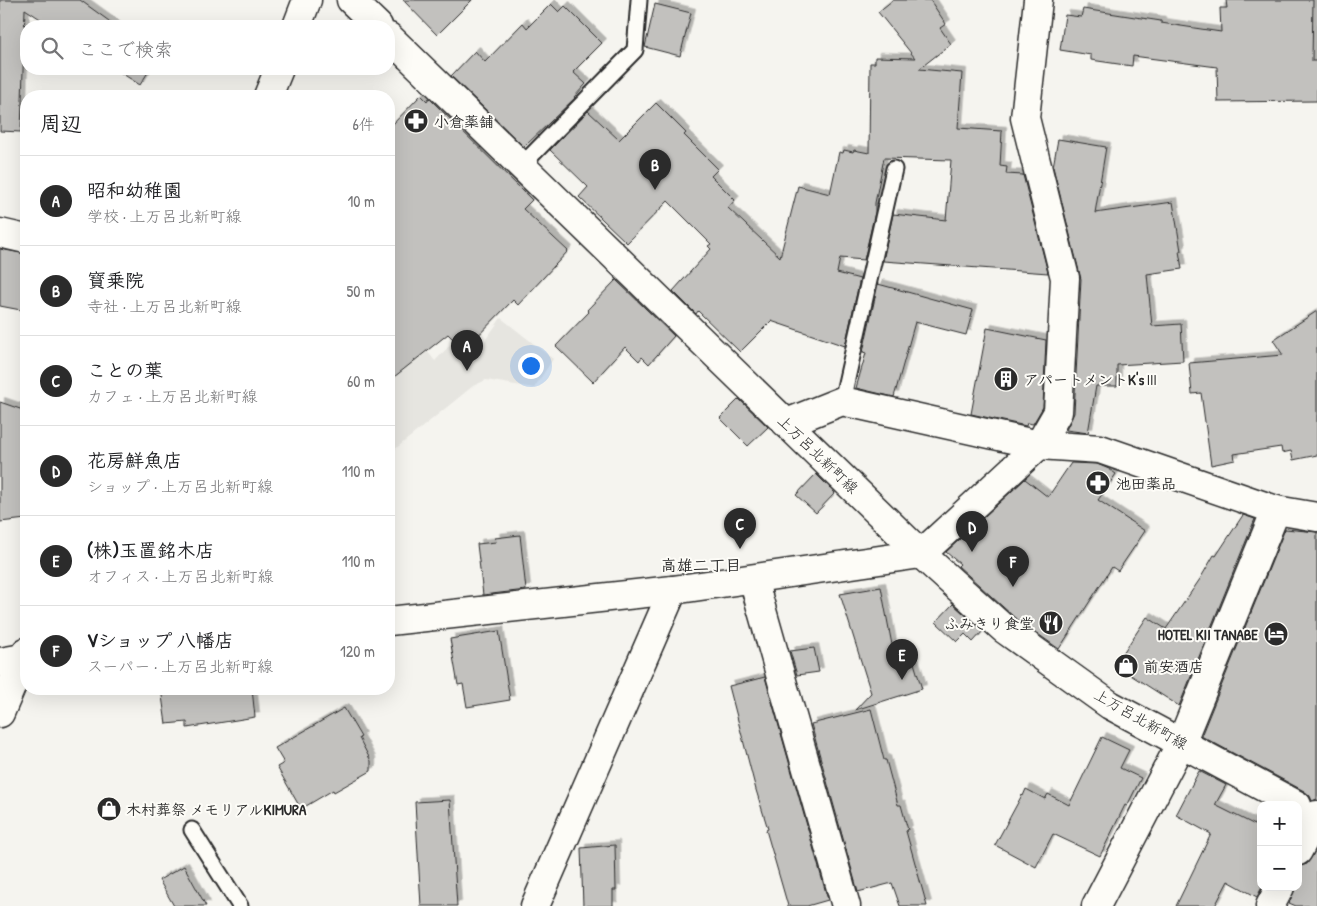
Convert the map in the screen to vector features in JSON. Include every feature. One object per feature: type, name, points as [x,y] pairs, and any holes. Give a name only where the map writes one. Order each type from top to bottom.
[{"type":"main road","points":[[299,20],[307,0]]},
{"type":"main road","points":[[351,0],[372,20]]},
{"type":"main road","points":[[395,620],[673,590],[921,554],[1039,445],[1058,412],[1065,278],[1025,118],[1038,0]]},
{"type":"main road","name":"上万呂北新町線","points":[[395,43],[921,554],[1004,629],[1110,706],[1291,801]]},
{"type":"main road","points":[[270,90],[277,75]]},
{"type":"main road","points":[[0,233],[20,238]]},
{"type":"main road","points":[[787,423],[842,402],[1039,445],[1100,449],[1276,510],[1317,517]]},
{"type":"main road","points":[[1096,906],[1182,743],[1276,510]]},
{"type":"main road","points":[[752,579],[846,906]]},
{"type":"main road","points":[[535,906],[673,590]]},
{"type":"main road","points":[[0,713],[19,658]]},
{"type":"main road","name":"上万呂北新町線","points":[[1302,807],[1317,815]]},
{"type":"main road","points":[[1301,846],[1317,815]]},
{"type":"main road","points":[[1270,906],[1278,891]]},
{"type":"lane","points":[[522,165],[635,50],[639,0]]},
{"type":"lane","points":[[842,402],[894,169]]},
{"type":"lane","points":[[192,830],[240,906]]},
{"type":"shaded area","points":[[395,311],[435,361],[468,326],[484,342],[501,318],[553,359],[534,388],[486,380],[473,386],[395,449]]},
{"type":"building","points":[[0,0],[80,0],[108,20],[42,20],[25,9],[25,20],[20,20],[20,75],[23,75],[22,90],[20,90],[20,132],[0,131]]},
{"type":"building","points":[[403,0],[472,0],[437,35]]},
{"type":"building","points":[[893,0],[930,0],[946,24],[940,28],[951,44],[919,69],[962,73],[958,128],[1002,131],[1000,166],[1007,167],[1006,174],[1023,175],[1048,273],[883,261],[893,214],[946,220],[951,160],[884,158],[875,212],[864,260],[840,258],[837,273],[860,279],[845,346],[771,321],[740,352],[698,311],[696,314],[673,291],[711,249],[708,246],[711,244],[668,201],[627,243],[579,197],[588,187],[550,150],[588,111],[619,140],[656,103],[686,133],[684,135],[718,169],[711,176],[735,200],[728,208],[780,257],[798,186],[830,194],[839,152],[843,153],[844,150],[853,152],[854,150],[869,153],[870,63],[875,63],[875,57],[915,58],[878,12]]},
{"type":"building","points":[[1226,0],[1313,0],[1312,61],[1317,61],[1317,101],[1218,102],[1217,67],[1133,56],[1132,66],[1091,60],[1091,55],[1060,50],[1065,15],[1081,17],[1083,9],[1221,32],[1220,8],[1227,8]]},
{"type":"building","points":[[551,4],[559,12],[565,6],[602,43],[573,72],[586,84],[575,98],[524,147],[451,76],[475,51],[485,62],[523,23],[527,28]]},
{"type":"building","points":[[655,4],[691,13],[680,56],[645,47]]},
{"type":"building","points":[[124,75],[146,75],[140,85]]},
{"type":"building","points":[[421,95],[427,101],[429,98],[532,200],[523,209],[568,251],[518,305],[513,300],[464,350],[448,334],[395,376],[395,122]]},
{"type":"building","points":[[1058,139],[1106,147],[1095,213],[1173,202],[1181,251],[1179,251],[1182,269],[1147,274],[1152,326],[1181,324],[1183,361],[1117,365],[1117,386],[1096,386],[1088,433],[1066,430],[1074,413],[1081,279],[1053,167]]},
{"type":"building","points":[[0,249],[20,253],[20,310],[0,306]]},
{"type":"building","points":[[616,280],[674,336],[649,364],[642,357],[639,361],[625,347],[593,382],[556,346],[589,312],[587,310]]},
{"type":"building","points":[[878,284],[973,310],[966,335],[915,322],[894,397],[856,388],[866,353],[863,352]]},
{"type":"building","points":[[1317,311],[1317,455],[1293,460],[1291,451],[1282,453],[1281,447],[1234,454],[1235,460],[1211,465],[1201,393],[1192,394],[1189,363],[1283,355],[1273,340]]},
{"type":"building","name":"アパートメントK'sⅢ","points":[[987,328],[1046,340],[1043,407],[1033,424],[1027,423],[1026,426],[971,414]]},
{"type":"building","points":[[739,399],[768,427],[748,446],[720,418]]},
{"type":"building","points":[[0,402],[20,409],[20,520],[0,522]]},
{"type":"building","points":[[1071,463],[1097,464],[1116,474],[1098,500],[1145,531],[1118,571],[1112,567],[1059,649],[1014,617],[958,566],[960,564],[946,552],[1025,479],[1048,497]]},
{"type":"building","points":[[816,474],[835,493],[816,513],[796,495]]},
{"type":"building","points":[[1243,515],[1255,519],[1179,706],[1115,665],[1147,617],[1166,629],[1214,555],[1216,556]]},
{"type":"building","name":"HOTEL KII TANABE","points":[[1285,529],[1317,532],[1317,799],[1312,801],[1310,796],[1304,791],[1201,736]]},
{"type":"building","points":[[520,535],[526,590],[483,595],[477,544],[496,542],[495,538]]},
{"type":"building","points":[[881,587],[896,666],[910,650],[922,689],[855,710],[871,693],[840,594]]},
{"type":"building","points":[[953,604],[983,631],[973,642],[965,634],[957,642],[936,622]]},
{"type":"building","points":[[499,631],[510,700],[467,707],[463,684],[458,685],[450,639]]},
{"type":"building","points":[[814,648],[819,672],[797,675],[790,651]]},
{"type":"building","points":[[765,677],[828,900],[807,906],[788,906],[766,830],[768,829],[729,686]]},
{"type":"building","points":[[162,695],[253,695],[255,717],[187,728],[187,722],[166,724]]},
{"type":"building","points":[[344,708],[361,737],[359,738],[371,761],[371,771],[301,809],[277,767],[284,763],[275,748]]},
{"type":"building","points":[[871,709],[898,805],[901,805],[908,830],[906,831],[927,906],[900,906],[892,883],[858,892],[811,724]]},
{"type":"building","points":[[1102,737],[1129,750],[1120,768],[1141,778],[1127,806],[1125,805],[1100,856],[1053,834],[1036,867],[995,845],[1026,789],[1045,799],[1048,794],[1069,805]]},
{"type":"building","points":[[1199,771],[1226,785],[1215,805],[1257,826],[1257,891],[1260,891],[1257,897],[1228,881],[1215,906],[1176,906],[1211,834],[1176,815]]},
{"type":"building","points":[[450,800],[457,906],[421,906],[415,802]]},
{"type":"building","points":[[615,845],[616,890],[613,890],[613,906],[583,906],[581,848]]},
{"type":"building","points":[[1317,848],[1317,906],[1296,906],[1289,903],[1294,891],[1302,891],[1302,866],[1307,864]]},
{"type":"building","points":[[184,866],[206,906],[174,906],[159,880]]},
{"type":"place","name":"小倉薬舗","points":[[416,121]]},
{"type":"place","name":"寳乗院","points":[[655,190]]},
{"type":"place","name":"昭和幼稚園","points":[[467,371]]},
{"type":"place","name":"アパートメントK'sⅢ","points":[[1006,379]]},
{"type":"place","name":"池田薬品","points":[[1098,483]]},
{"type":"place","name":"ことの葉","points":[[740,549]]},
{"type":"place","name":"花房鮮魚店","points":[[972,552]]},
{"type":"place","name":"Vショップ 八幡店","points":[[1013,587]]},
{"type":"place","name":"ふみきり食堂","points":[[1051,623]]},
{"type":"place","name":"HOTEL KII TANABE","points":[[1276,634]]},
{"type":"place","name":"前安酒店","points":[[1126,666]]},
{"type":"place","name":"(株)玉置銘木店","points":[[902,680]]},
{"type":"place","name":"木村葬祭 メモリアルKIMURA","points":[[109,809]]},
{"type":"district","name":"高雄二丁目","points":[[701,565]]}]
